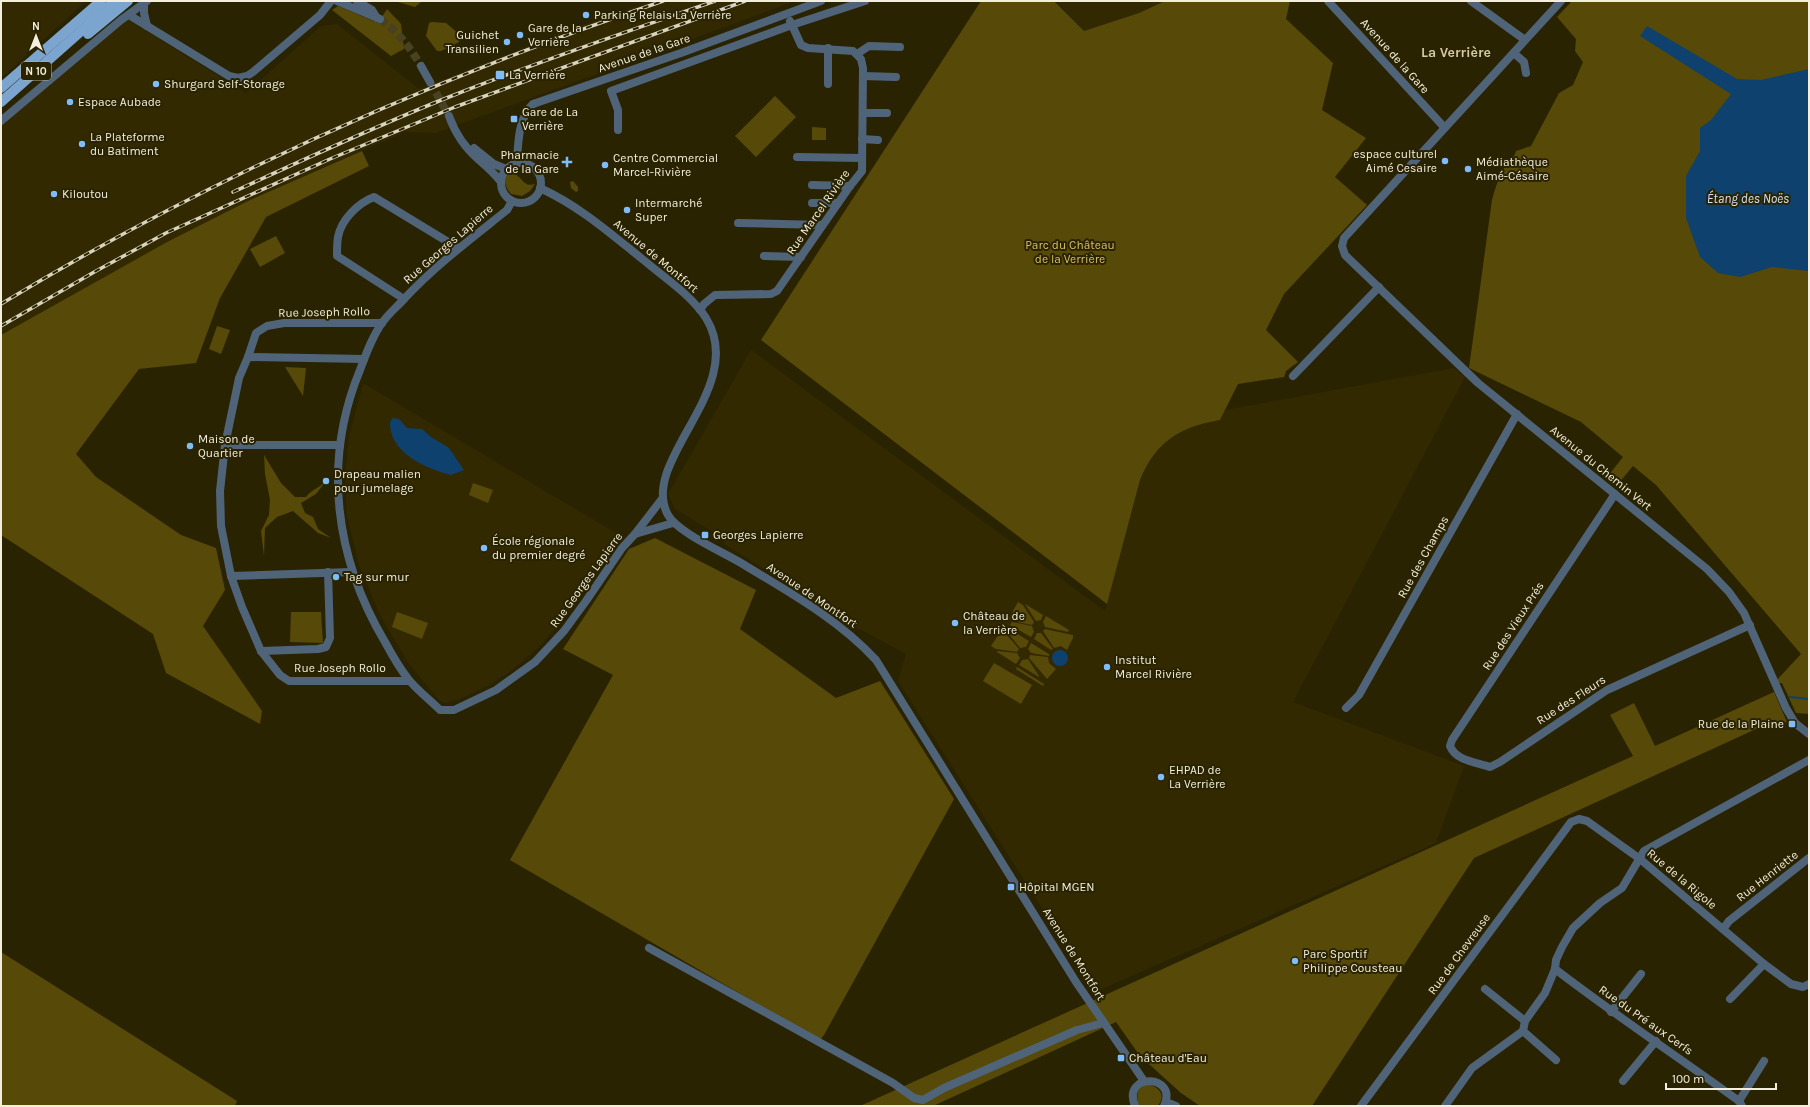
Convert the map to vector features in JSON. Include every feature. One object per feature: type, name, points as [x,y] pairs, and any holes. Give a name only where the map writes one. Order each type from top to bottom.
[{"type":"main road","name":"N 10","points":[[1,88],[101,1]]},
{"type":"main road","name":"N 10","points":[[1,102],[115,1]]},
{"type":"main road","points":[[72,40],[84,37],[128,1]]},
{"type":"street","points":[[129,16],[229,76],[238,78],[247,76],[260,67],[320,15],[331,1]]},
{"type":"street","points":[[337,1],[378,18],[372,10],[358,1]]},
{"type":"street","name":"Avenue de la Gare","points":[[517,163],[519,134],[529,108],[533,104],[789,14],[821,1]]},
{"type":"street","points":[[610,91],[792,25],[865,1]]},
{"type":"street","name":"Avenue de la Gare","points":[[1328,1],[1444,127]]},
{"type":"street","points":[[1471,1],[1525,40]]},
{"type":"street","points":[[1444,127],[1561,1]]},
{"type":"street","points":[[146,2],[144,13],[147,26]]},
{"type":"street","points":[[1,121],[121,20],[129,16],[146,2]]},
{"type":"street","points":[[789,14],[801,45],[808,48],[848,50],[857,54],[869,46],[900,47]]},
{"type":"street","points":[[828,48],[828,84]]},
{"type":"street","points":[[1514,53],[1524,62],[1526,73]]},
{"type":"street","name":"Rue Marcel Rivière","points":[[700,310],[711,296],[715,295],[771,294],[777,291],[862,171],[863,76],[862,64],[857,54]]},
{"type":"street","points":[[421,66],[430,82]]},
{"type":"street","points":[[863,76],[896,77]]},
{"type":"street","points":[[607,78],[610,91],[618,110],[618,130]]},
{"type":"street","points":[[863,113],[887,113]]},
{"type":"street","points":[[501,182],[506,169],[517,163],[525,163],[536,170],[540,176],[540,188],[534,198],[529,201],[524,203],[512,201],[504,193],[501,182],[491,169],[478,160],[466,147],[455,131],[449,116],[465,139],[474,148],[494,164],[506,169]]},
{"type":"street","name":"Avenue du Chemin Vert","points":[[1444,127],[1344,238],[1342,246],[1346,255],[1478,383],[1718,580],[1737,602],[1750,625],[1786,708],[1795,723],[1809,734]]},
{"type":"street","points":[[862,139],[878,140]]},
{"type":"street","points":[[796,156],[862,158]]},
{"type":"street","points":[[812,185],[850,186]]},
{"type":"street","name":"Avenue de Montfort","points":[[540,188],[581,210],[683,292],[700,310],[714,336],[715,362],[704,400],[666,473],[663,484],[662,499],[664,508],[673,523],[821,613],[849,633],[876,660],[1103,1023],[1144,1081]]},
{"type":"street","points":[[404,299],[337,256],[338,236],[356,206],[374,197],[458,248]]},
{"type":"street","name":"Rue Georges Lapierre","points":[[512,201],[507,210],[458,248],[418,284],[382,322],[354,384],[346,410],[340,444],[337,487],[338,502],[352,572],[369,615],[395,660],[410,680],[440,710],[454,710],[496,690],[535,662],[564,631],[622,548],[635,534],[662,499]]},
{"type":"street","points":[[812,203],[838,203]]},
{"type":"street","points":[[738,223],[822,226]]},
{"type":"street","points":[[764,256],[801,257]]},
{"type":"street","points":[[1293,376],[1379,287]]},
{"type":"street","name":"Rue Joseph Rollo","points":[[382,322],[284,323],[267,326],[256,333],[239,378],[224,445],[220,491],[221,526],[231,576],[242,607],[261,651],[280,675],[289,681],[410,680]]},
{"type":"street","points":[[248,357],[364,359]]},
{"type":"street","name":"Rue des Champs","points":[[1346,708],[1359,695],[1517,414]]},
{"type":"street","points":[[224,445],[340,444]]},
{"type":"street","name":"Rue des Vieux Prés","points":[[1475,762],[1459,757],[1453,753],[1450,746],[1452,740],[1614,494]]},
{"type":"street","name":"Rue Georges Lapierre","points":[[635,534],[673,523]]},
{"type":"street","points":[[261,651],[318,649],[326,647],[330,638],[328,572]]},
{"type":"street","points":[[231,576],[352,572]]},
{"type":"street","name":"Rue des Fleurs","points":[[1475,762],[1490,767],[1500,762],[1607,690],[1750,625]]},
{"type":"street","points":[[1445,1106],[1472,1068],[1523,1031],[1525,1021],[1545,993],[1555,969],[1556,960],[1574,928],[1584,916],[1622,888],[1644,851],[1809,760]]},
{"type":"street","name":"Rue de la Rigole","points":[[1579,819],[1587,821],[1640,859],[1764,964],[1792,984],[1802,987],[1809,984]]},
{"type":"street","name":"Rue de Chevreuse","points":[[1361,1106],[1571,822],[1579,819]]},
{"type":"street","name":"Rue Henriette","points":[[1722,929],[1729,921],[1809,858]]},
{"type":"street","points":[[649,948],[893,1083],[914,1098],[923,1100],[944,1088],[1077,1030],[1103,1023]]},
{"type":"street","points":[[1730,999],[1764,964]]},
{"type":"street","name":"Rue du Pré aux Cerfs","points":[[1555,969],[1611,1012],[1656,1042],[1740,1104]]},
{"type":"street","points":[[1611,1012],[1641,974]]},
{"type":"street","points":[[1485,989],[1525,1021]]},
{"type":"street","points":[[1523,1031],[1556,1060]]},
{"type":"street","points":[[1623,1081],[1656,1042]]},
{"type":"street","points":[[1740,1104],[1764,1061]]},
{"type":"street","points":[[1135,1106],[1133,1100],[1135,1089],[1144,1081],[1150,1080],[1160,1084],[1166,1092],[1165,1104],[1176,1106]]},
{"type":"shaded area","points":[[1,1],[86,1],[1,78]]},
{"type":"shaded area","points":[[652,1],[795,1],[436,133],[404,132],[248,201],[167,242],[1,335],[1,115],[120,15],[246,93],[321,26],[337,24],[419,89],[566,31]]},
{"type":"shaded area","points":[[1056,1],[1165,1],[1139,13],[1084,31]]},
{"type":"shaded area","name":"Institut Marcel Rivière","points":[[751,350],[1105,611],[1140,480],[1146,466],[1154,454],[1163,443],[1175,434],[1199,424],[1220,420],[1225,410],[1454,368],[1465,377],[1293,702],[1464,766],[1436,843],[1095,992],[898,681],[906,654],[839,618],[813,599],[724,544],[725,539],[675,509],[668,494]]},
{"type":"shaded area","name":"École régionale du premier degré","points":[[363,383],[621,536],[565,616],[539,647],[508,673],[489,685],[460,699],[445,703],[439,700],[407,661],[381,617],[360,568],[347,516],[345,476],[349,437]]},
{"type":"green space","points":[[395,1],[422,1],[415,7]]},
{"type":"green space","name":"Parc du Château de la Verrière","points":[[981,1],[1054,1],[1084,31],[1139,13],[1165,1],[1290,1],[1286,19],[1333,63],[1322,110],[1366,138],[1335,177],[1367,205],[1284,294],[1266,330],[1298,362],[1286,371],[1284,377],[1238,384],[1220,420],[1193,427],[1181,432],[1171,438],[1154,455],[1140,480],[1107,604],[761,340]]},
{"type":"green space","points":[[1572,1],[1809,1],[1809,714],[1796,713],[1782,683],[1774,683],[1801,654],[1656,485],[1633,466],[1618,484],[1608,476],[1623,457],[1581,422],[1469,368],[1492,200],[1497,183],[1505,166],[1514,157],[1516,151],[1531,146],[1559,93],[1573,85],[1583,62],[1575,51],[1576,39],[1557,17]]},
{"type":"green space","points":[[338,6],[378,23],[387,9],[401,24],[404,49],[391,56],[332,10]]},
{"type":"green space","points":[[429,23],[446,23],[459,34],[459,42],[441,51],[437,51],[426,36]]},
{"type":"green space","points":[[775,96],[796,117],[756,157],[735,136]]},
{"type":"green space","points":[[812,127],[826,128],[826,140],[812,140]]},
{"type":"green space","points":[[362,151],[369,166],[266,217],[220,298],[196,363],[139,369],[76,454],[96,477],[181,535],[216,548],[225,590],[203,626],[262,711],[260,724],[166,673],[153,634],[1,535],[1,335],[167,242],[248,201]]},
{"type":"green space","points":[[513,173],[525,183],[531,185],[535,184],[530,191],[522,196],[511,194],[506,187],[505,180],[507,175]]},
{"type":"green space","points":[[573,181],[578,187],[578,191],[576,192],[571,188],[570,182]]},
{"type":"green space","points":[[276,236],[285,253],[260,267],[250,249]]},
{"type":"green space","points":[[217,326],[230,330],[221,354],[209,349]]},
{"type":"green space","points":[[285,367],[306,368],[303,396]]},
{"type":"green space","points":[[264,455],[281,483],[295,497],[306,497],[326,481],[316,494],[301,503],[305,513],[313,517],[318,529],[331,538],[318,533],[293,511],[277,517],[265,528],[264,556],[261,531],[269,515],[270,500],[265,474]]},
{"type":"green space","points":[[473,483],[493,490],[488,503],[469,495]]},
{"type":"green space","points":[[655,538],[756,590],[740,629],[836,698],[880,681],[954,799],[820,1040],[510,860],[613,675],[563,649],[629,549]]},
{"type":"green space","points":[[1018,602],[1023,605],[1034,622],[1032,625],[1012,621],[1009,618]]},
{"type":"green space","points":[[1025,604],[1043,615],[1041,620],[1036,621]]},
{"type":"green space","points":[[291,612],[321,612],[323,643],[290,642]]},
{"type":"green space","points":[[397,612],[428,623],[422,639],[392,627]]},
{"type":"green space","points":[[1046,616],[1069,630],[1068,632],[1045,627],[1043,622]]},
{"type":"green space","points":[[1012,622],[1032,626],[1034,632],[1031,637],[1010,625]]},
{"type":"green space","points":[[1009,629],[1029,641],[1026,647],[1020,648],[1007,632]]},
{"type":"green space","points":[[1045,629],[1073,635],[1067,650],[1061,646],[1054,648],[1043,631]]},
{"type":"green space","points":[[1001,631],[1005,633],[1019,649],[1017,652],[996,649],[991,646]]},
{"type":"green space","points":[[1037,633],[1041,633],[1053,649],[1051,650],[1034,639]]},
{"type":"green space","points":[[1031,643],[1049,654],[1049,656],[1031,653],[1028,649]]},
{"type":"green space","points":[[997,651],[1017,653],[1020,658],[1016,664]]},
{"type":"green space","points":[[1030,655],[1048,657],[1049,663],[1056,669],[1047,679],[1029,658]]},
{"type":"green space","points":[[1028,659],[1039,677],[1019,665],[1022,660]]},
{"type":"green space","points":[[994,663],[1032,685],[1021,704],[983,681]]},
{"type":"green space","points":[[1017,667],[1044,684],[1043,686],[1016,669]]},
{"type":"green space","name":"Parc Sportif Philippe Cousteau","points":[[1774,692],[1787,722],[1767,724],[1474,858],[1312,1106],[1200,1106],[1181,1093],[1140,1056],[1116,1022],[933,1106],[860,1106],[1633,756],[1610,715],[1634,703],[1655,746]]},
{"type":"green space","points":[[1,952],[237,1101],[235,1106],[1,1106]]},
{"type":"green space","points":[[1146,1084],[1160,1091],[1162,1098],[1158,1106],[1138,1105],[1137,1098],[1139,1090]]},
{"type":"water","name":"Étang des Noës","points":[[1647,26],[1737,79],[1761,80],[1809,69],[1809,271],[1772,267],[1740,277],[1718,273],[1700,257],[1686,218],[1686,176],[1700,151],[1700,128],[1711,120],[1731,94],[1640,36]]},
{"type":"water","points":[[393,418],[399,419],[407,428],[422,429],[431,437],[449,448],[464,470],[451,475],[431,469],[411,458],[396,443],[391,433],[390,422]]},
{"type":"water","points":[[1060,650],[1066,652],[1068,658],[1066,664],[1060,666],[1054,664],[1052,658],[1054,652]]},
{"type":"waterway","points":[[1790,697],[1809,699]]},
{"type":"tunnel","points":[[380,19],[403,40],[421,66]]},
{"type":"tunnel","points":[[430,82],[449,116]]},
{"type":"railway","points":[[1,304],[160,214],[241,173],[324,134],[407,98],[492,64],[577,31],[663,1]]},
{"type":"railway","points":[[233,192],[368,131],[449,97],[548,59],[715,1]]},
{"type":"railway","points":[[1,326],[96,271],[166,233],[330,159],[455,107],[745,1]]},
{"type":"place","name":"Parking Relais La Verrière","points":[[586,15]]},
{"type":"place","name":"Gare de la Verrière","points":[[520,35]]},
{"type":"place","name":"Guichet Transilien","points":[[507,42]]},
{"type":"place","name":"La Verrière","points":[[500,75]]},
{"type":"place","name":"Shurgard Self-Storage","points":[[156,84]]},
{"type":"place","name":"Espace Aubade","points":[[70,102]]},
{"type":"place","name":"Gare de La Verrière","points":[[514,119]]},
{"type":"place","name":"La Plateforme du Batiment","points":[[82,144]]},
{"type":"place","name":"espace culturel Aimé Cesaire","points":[[1445,161]]},
{"type":"place","name":"Pharmacie de la Gare","points":[[567,162]]},
{"type":"place","name":"Centre Commercial Marcel-Rivière","points":[[605,165]]},
{"type":"place","name":"Médiathèque Aimé-Césaire","points":[[1468,169]]},
{"type":"place","name":"Kiloutou","points":[[54,194]]},
{"type":"place","name":"Intermarché Super","points":[[627,210]]},
{"type":"place","name":"Maison de Quartier","points":[[190,446]]},
{"type":"place","name":"Drapeau malien pour jumelage","points":[[326,481]]},
{"type":"place","name":"Georges Lapierre","points":[[705,535]]},
{"type":"place","name":"École régionale du premier degré","points":[[484,548]]},
{"type":"place","name":"Tag sur mur","points":[[336,577]]},
{"type":"place","name":"Château de la Verrière","points":[[955,623]]},
{"type":"place","name":"Institut Marcel Rivière","points":[[1107,667]]},
{"type":"place","name":"Rue de la Plaine","points":[[1792,724]]},
{"type":"place","name":"EHPAD de La Verrière","points":[[1161,777]]},
{"type":"place","name":"Hôpital MGEN","points":[[1011,887]]},
{"type":"place","name":"Parc Sportif Philippe Cousteau","points":[[1295,961]]},
{"type":"place","name":"Château d'Eau","points":[[1121,1058]]},
{"type":"district","name":"La Verrière","points":[[1456,52]]}]
